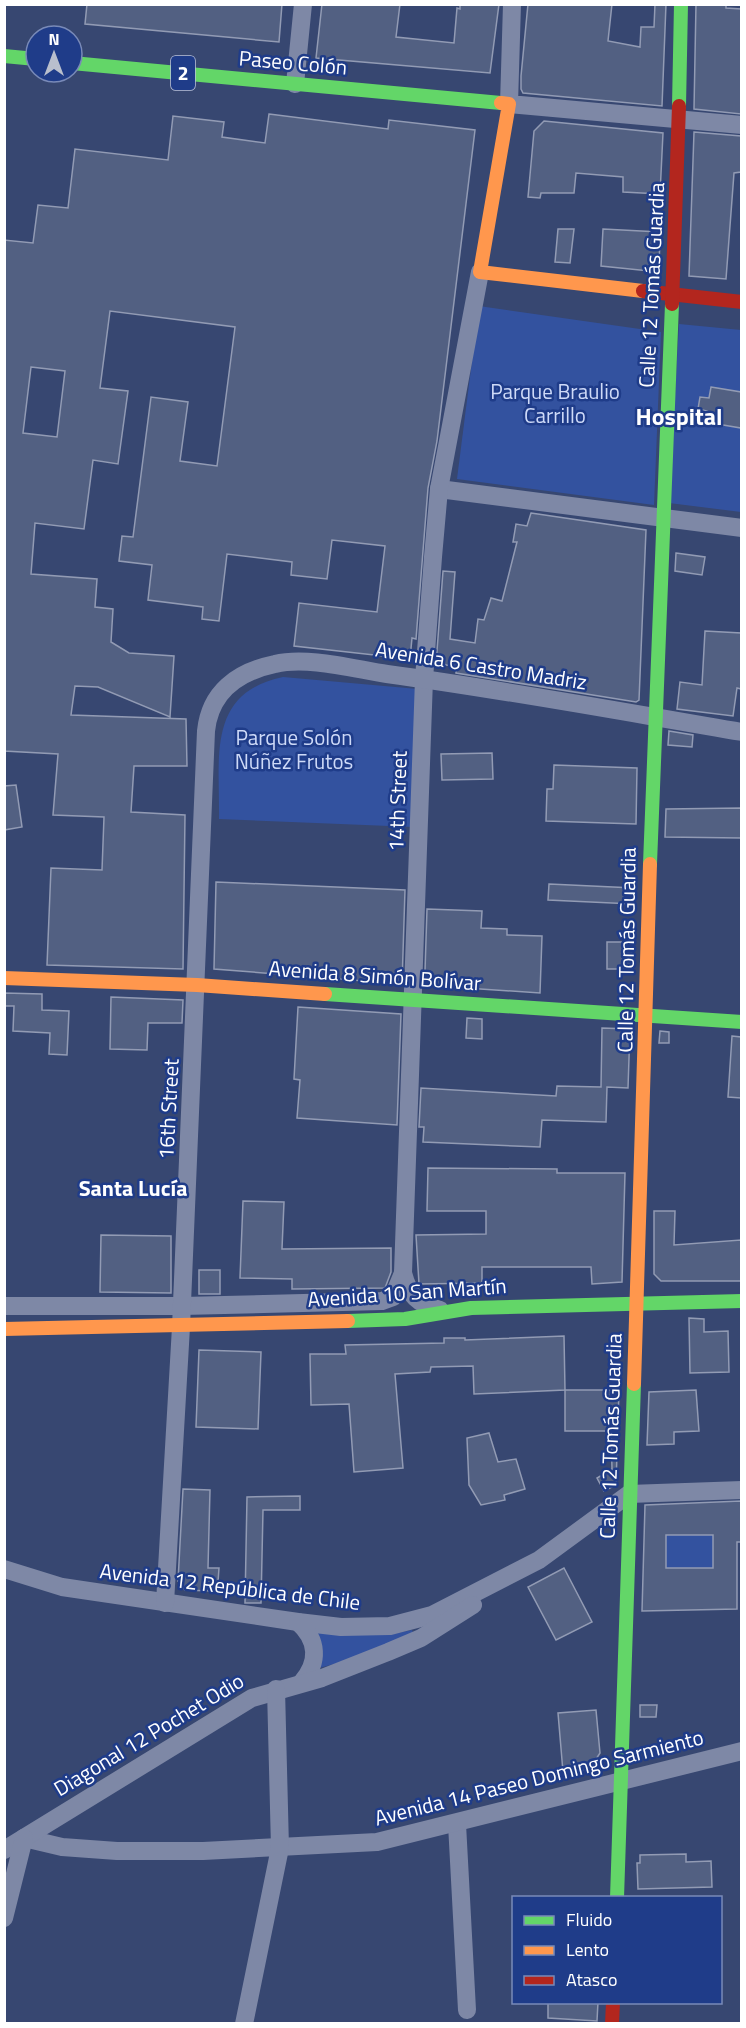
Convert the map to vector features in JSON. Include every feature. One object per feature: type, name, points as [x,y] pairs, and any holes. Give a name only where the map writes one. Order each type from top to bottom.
[{"type":"main road","name":"Calle 12 Tomás Guardia","points":[[617,1896],[647,1016],[654,717],[680,119],[681,4]]},
{"type":"main road","points":[[4,56],[24,58]]},
{"type":"main road","name":"Paseo Colón","points":[[84,64],[509,104]]},
{"type":"main road","points":[[509,104],[480,272],[741,302]]},
{"type":"main road","name":"Avenida 8 Simón Bolívar","points":[[4,978],[197,984],[741,1022]]},
{"type":"main road","name":"Avenida 10 San Martín","points":[[4,1329],[182,1328],[405,1319],[471,1308],[741,1301]]},
{"type":"main road","points":[[612,2024],[613,2004]]},
{"type":"street","points":[[295,84],[303,4]]},
{"type":"street","points":[[512,4],[509,104],[741,125]]},
{"type":"street","name":"14th Street","points":[[445,1312],[418,1304],[406,1286],[403,1273],[424,679],[440,489],[480,272]]},
{"type":"street","points":[[440,489],[741,528]]},
{"type":"street","name":"Avenida 6 Castro Madriz","points":[[221,692],[251,671],[276,663],[300,662],[424,679],[741,732]]},
{"type":"street","name":"16th Street","points":[[165,1602],[182,1328],[206,731],[208,713],[221,692]]},
{"type":"street","name":"Avenida 10 San Martín","points":[[4,1306],[182,1306],[382,1301],[393,1297],[403,1273]]},
{"type":"street","points":[[629,1494],[741,1490]]},
{"type":"street","name":"Avenida 12 República de Chile","points":[[4,1569],[62,1587],[298,1622],[371,1628],[408,1623],[432,1615],[539,1560],[629,1494]]},
{"type":"street","name":"Diagonal 12 Pochet Odio","points":[[4,1850],[235,1707],[276,1689],[322,1678],[421,1638],[539,1560]]},
{"type":"street","points":[[298,1622],[307,1630],[315,1651],[309,1673],[302,1682]]},
{"type":"street","points":[[244,2024],[280,1848],[276,1689]]},
{"type":"street","name":"Avenida 14 Paseo Domingo Sarmiento","points":[[24,1838],[62,1847],[117,1851],[280,1848],[377,1842],[457,1824],[741,1751]]},
{"type":"street","points":[[457,1824],[467,2010]]},
{"type":"street","points":[[4,1918],[24,1838]]},
{"type":"green space","name":"Parque Braulio Carrillo","points":[[479,306],[661,332],[654,505],[457,479]]},
{"type":"green space","points":[[679,324],[741,330],[741,392],[711,387],[709,398],[700,397],[698,409],[707,411],[705,422],[741,428],[741,512],[669,503]]},
{"type":"green space","name":"Parque Solón Núñez Frutos","points":[[283,677],[418,689],[414,827],[219,819],[219,751],[222,731],[229,713],[241,697],[258,685]]},
{"type":"green space","points":[[666,1535],[713,1535],[713,1568],[666,1568]]},
{"type":"green space","points":[[312,1629],[388,1635],[412,1630],[413,1633],[361,1657],[319,1668]]},
{"type":"building","points":[[87,4],[282,4],[279,42],[85,24]]},
{"type":"building","points":[[322,4],[400,4],[396,37],[454,43],[457,8],[460,9],[460,4],[499,4],[490,73],[316,58]]},
{"type":"building","points":[[528,4],[612,4],[608,41],[640,47],[641,27],[654,27],[655,4],[666,4],[662,106],[523,93],[521,76]]},
{"type":"building","points":[[696,4],[726,4],[726,8],[741,9],[741,114],[694,109]]},
{"type":"building","points":[[269,114],[388,129],[389,120],[475,130],[437,441],[428,488],[416,639],[412,638],[410,659],[294,646],[299,603],[377,612],[385,546],[332,540],[327,579],[291,575],[292,562],[227,554],[219,621],[202,619],[203,607],[148,600],[152,565],[119,561],[122,536],[133,537],[151,397],[188,402],[180,461],[217,466],[235,327],[110,311],[100,388],[128,391],[118,464],[93,460],[84,529],[35,523],[31,574],[97,579],[95,607],[113,609],[111,642],[129,653],[174,656],[170,717],[98,687],[75,686],[71,715],[186,719],[187,766],[134,766],[131,812],[185,815],[183,969],[47,965],[51,868],[102,870],[104,817],[53,815],[58,754],[4,751],[4,240],[33,243],[38,205],[68,208],[75,149],[168,160],[173,116],[224,122],[222,137],[265,143]],"holes":[[[31,367],[65,371],[57,437],[23,433]]]},
{"type":"building","points":[[544,121],[663,133],[660,194],[623,192],[623,177],[576,173],[574,193],[541,193],[540,198],[528,197],[534,131]]},
{"type":"building","points":[[694,132],[741,136],[741,172],[734,173],[726,279],[689,276]]},
{"type":"building","points":[[558,229],[574,229],[570,263],[555,262]]},
{"type":"building","points":[[603,229],[660,232],[659,272],[601,266]]},
{"type":"building","points":[[711,387],[741,392],[741,428],[705,422],[707,411],[698,409],[700,397],[709,398]]},
{"type":"building","points":[[531,513],[646,530],[639,700],[636,702],[456,673],[456,666],[436,664],[443,571],[455,572],[450,639],[475,643],[478,619],[484,620],[491,598],[502,601],[517,542],[513,542],[516,524],[527,526]]},
{"type":"building","points":[[676,553],[705,557],[702,575],[675,571]]},
{"type":"building","points":[[705,631],[741,633],[741,689],[737,688],[733,716],[677,709],[680,682],[702,685]]},
{"type":"building","points":[[669,731],[693,735],[692,747],[668,745]]},
{"type":"building","points":[[492,753],[493,779],[442,780],[441,754]]},
{"type":"building","points":[[554,765],[637,768],[636,824],[546,821],[547,789],[553,789]]},
{"type":"building","points":[[16,785],[22,827],[4,830],[4,786]]},
{"type":"building","points":[[741,808],[741,838],[665,837],[666,809]]},
{"type":"building","points":[[216,882],[405,890],[402,984],[214,969]]},
{"type":"building","points":[[549,884],[634,888],[633,904],[548,900]]},
{"type":"building","points":[[427,909],[482,911],[481,928],[507,929],[507,935],[542,936],[540,993],[436,986],[425,971]]},
{"type":"building","points":[[607,942],[632,942],[631,969],[607,969]]},
{"type":"building","points":[[4,993],[42,994],[42,1010],[69,1011],[67,1055],[49,1054],[50,1033],[13,1031],[14,1006],[4,1006]]},
{"type":"building","points":[[111,997],[183,1000],[182,1023],[148,1023],[147,1050],[110,1049]]},
{"type":"building","points":[[298,1007],[401,1014],[397,1125],[297,1118],[300,1080],[294,1079]]},
{"type":"building","points":[[467,1018],[482,1019],[482,1039],[466,1038]]},
{"type":"building","points":[[602,1028],[630,1029],[628,1088],[607,1087],[606,1122],[542,1120],[540,1147],[423,1142],[424,1127],[419,1127],[421,1088],[556,1096],[557,1086],[601,1087]]},
{"type":"building","points":[[660,1031],[669,1032],[669,1043],[659,1043]]},
{"type":"building","points":[[732,1036],[741,1037],[741,1098],[728,1097]]},
{"type":"building","points":[[428,1168],[557,1169],[557,1173],[625,1173],[622,1282],[592,1284],[591,1267],[482,1267],[482,1283],[419,1284],[416,1235],[486,1234],[486,1211],[427,1211]]},
{"type":"building","points":[[243,1201],[284,1202],[282,1249],[391,1248],[391,1272],[385,1288],[292,1289],[292,1279],[240,1278]]},
{"type":"building","points":[[654,1211],[675,1211],[674,1245],[741,1240],[741,1281],[661,1281],[654,1274]]},
{"type":"building","points":[[101,1235],[171,1236],[171,1293],[100,1292]]},
{"type":"building","points":[[199,1270],[220,1270],[220,1294],[199,1294]]},
{"type":"building","points":[[689,1318],[704,1319],[704,1332],[728,1331],[729,1372],[690,1373]]},
{"type":"building","points":[[564,1336],[565,1390],[474,1394],[473,1366],[431,1367],[430,1372],[395,1374],[403,1468],[354,1472],[349,1404],[311,1405],[310,1354],[346,1354],[345,1345],[444,1343],[444,1338],[465,1338],[465,1340]]},
{"type":"building","points":[[199,1350],[261,1352],[258,1429],[196,1427]]},
{"type":"building","points":[[565,1390],[619,1390],[616,1485],[604,1491],[597,1478],[612,1469],[611,1431],[565,1431]]},
{"type":"building","points":[[696,1390],[699,1431],[674,1432],[674,1444],[647,1445],[649,1392]]},
{"type":"building","points":[[489,1433],[498,1462],[516,1459],[525,1489],[504,1495],[505,1500],[481,1505],[469,1485],[467,1438]]},
{"type":"building","points":[[183,1489],[210,1490],[208,1568],[219,1568],[218,1582],[211,1582],[210,1591],[185,1590],[178,1581]]},
{"type":"building","points":[[300,1496],[300,1510],[263,1510],[261,1603],[245,1603],[247,1497]]},
{"type":"building","points":[[741,1501],[741,1542],[737,1542],[737,1609],[642,1611],[645,1505]],"holes":[[[666,1535],[713,1535],[713,1568],[666,1568]]]},
{"type":"building","points":[[564,1568],[592,1622],[556,1640],[528,1587]]},
{"type":"building","points":[[640,1705],[657,1705],[656,1717],[640,1717]]},
{"type":"building","points":[[596,1710],[600,1753],[589,1770],[563,1772],[558,1713]]},
{"type":"building","points":[[686,1854],[686,1862],[711,1861],[712,1887],[638,1889],[637,1863],[640,1863],[640,1855]]},
{"type":"building","points":[[548,2004],[598,2004],[597,2021],[548,2018]]},
{"type":"traffic: fast","points":[[679,106],[681,4]]},
{"type":"traffic: fast","points":[[4,56],[24,58]]},
{"type":"traffic: fast","points":[[84,64],[501,103]]},
{"type":"traffic: fast","points":[[650,864],[672,304]]},
{"type":"traffic: fast","points":[[325,994],[742,1022]]},
{"type":"traffic: fast","points":[[348,1321],[405,1319],[471,1308],[742,1301]]},
{"type":"traffic: fast","points":[[617,1896],[634,1384]]},
{"type":"traffic: slow","points":[[501,103],[509,104],[480,272],[643,291]]},
{"type":"traffic: slow","points":[[634,1384],[650,864]]},
{"type":"traffic: slow","points":[[4,978],[197,985],[325,994]]},
{"type":"traffic: slow","points":[[4,1329],[348,1321]]},
{"type":"traffic: jam","points":[[672,304],[679,106]]},
{"type":"traffic: jam","points":[[643,291],[742,302]]},
{"type":"traffic: jam","points":[[612,2024],[613,2004]]},
{"type":"district","name":"Hospital","points":[[679,417]]},
{"type":"district","name":"Santa Lucía","points":[[133,1188]]}]
